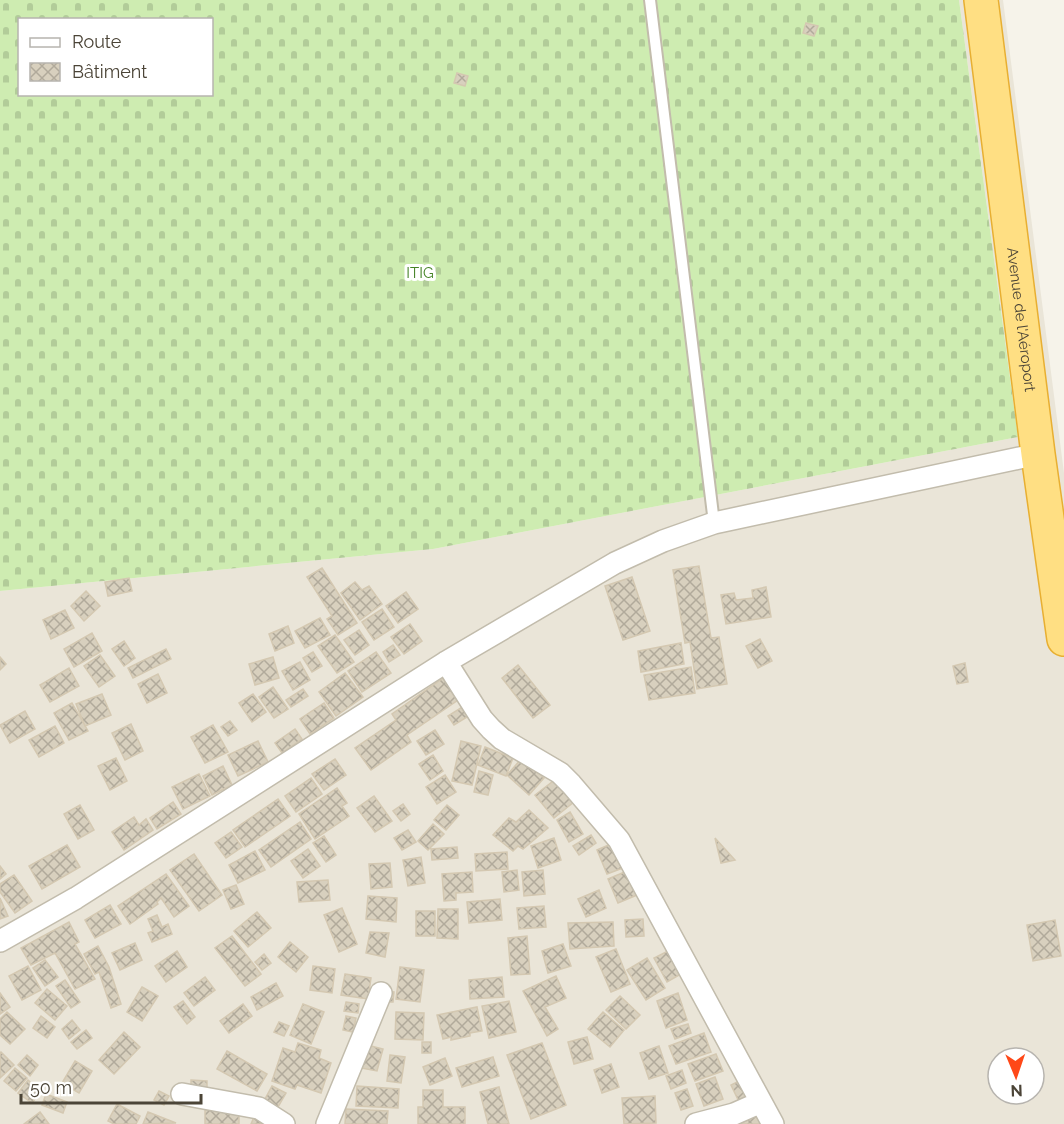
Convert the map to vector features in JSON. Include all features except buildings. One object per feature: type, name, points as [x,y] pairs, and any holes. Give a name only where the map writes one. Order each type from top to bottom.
[{"type":"highway","name":"Avenue de l'Aéroport","points":[[981,0],[1038,454],[1064,639]]},
{"type":"street","points":[[0,941],[76,898],[446,662],[615,563],[663,541],[714,523],[1038,454]]},
{"type":"street","points":[[446,662],[482,719],[491,729],[502,739],[560,773],[619,840],[773,1124]]},
{"type":"street","points":[[327,1124],[381,993]]},
{"type":"street","points":[[182,1094],[259,1108],[284,1124]]},
{"type":"street","points":[[696,1124],[734,1114],[761,1102]]},
{"type":"lane","points":[[650,0],[714,523]]},
{"type":"shaded area","points":[[959,0],[1003,0],[1064,473],[1064,1124],[0,1124],[0,591],[433,549],[1018,437]]},
{"type":"green space","name":"ITIG","points":[[0,0],[959,0],[1018,437],[433,549],[0,591]]}]
